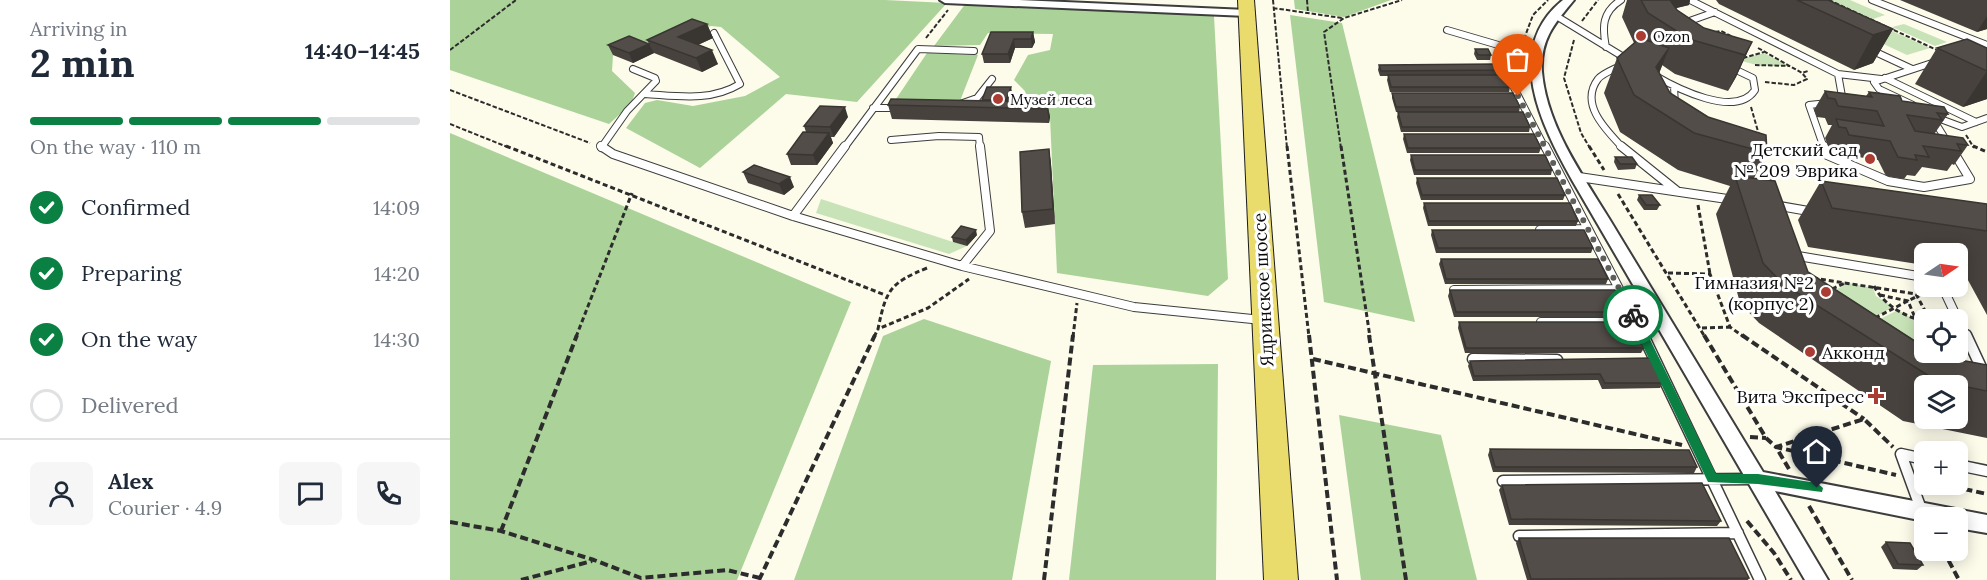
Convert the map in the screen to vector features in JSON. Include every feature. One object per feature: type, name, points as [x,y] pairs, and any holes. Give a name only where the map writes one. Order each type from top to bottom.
[{"type":"main road","name":"Ядринское шоссе","points":[[1247,6],[1281,580]]},
{"type":"street","points":[[945,0],[1247,6]]},
{"type":"street","points":[[1569,0],[1554,14],[1537,52],[1537,80],[1554,131],[1666,329],[1817,580]]},
{"type":"street","points":[[1758,479],[1914,508]]},
{"type":"street","points":[[1968,520],[1987,524]]},
{"type":"lane","points":[[1606,47],[1603,30],[1604,17],[1613,5],[1621,0]]},
{"type":"lane","points":[[1690,0],[1838,74],[1883,78],[1976,122]]},
{"type":"lane","points":[[1872,0],[1987,46]]},
{"type":"lane","points":[[1677,32],[1685,22],[1715,12]]},
{"type":"lane","points":[[1554,14],[1640,67]]},
{"type":"lane","points":[[1447,30],[1516,49],[1537,52]]},
{"type":"lane","points":[[645,94],[699,96],[723,92],[740,84],[741,81],[729,67],[714,33]]},
{"type":"lane","points":[[1978,49],[1987,46]]},
{"type":"lane","points":[[1864,47],[1912,69]]},
{"type":"lane","points":[[793,216],[918,49],[974,51]]},
{"type":"lane","points":[[1516,49],[1501,56],[1509,78],[1656,360],[1760,580]]},
{"type":"lane","points":[[1919,108],[1876,86],[1874,82],[1951,57]]},
{"type":"lane","points":[[1631,62],[1612,68],[1594,84],[1591,96],[1594,113],[1606,132],[1678,191]]},
{"type":"lane","points":[[1937,62],[1947,66]]},
{"type":"lane","points":[[1649,72],[1674,86],[1720,101],[1748,98],[1754,93],[1754,80],[1748,73],[1727,66]]},
{"type":"lane","points":[[633,69],[655,78],[653,86],[621,118],[600,147],[793,216],[962,266],[1134,307],[1265,320]]},
{"type":"lane","points":[[1838,74],[1842,102]]},
{"type":"lane","points":[[1487,78],[1509,78]]},
{"type":"lane","points":[[951,108],[977,98],[992,79]]},
{"type":"lane","points":[[1674,86],[1678,122]]},
{"type":"lane","points":[[1506,96],[1518,96]]},
{"type":"lane","points":[[1852,104],[1842,102],[1809,105],[1827,155],[1888,181],[1924,187],[1970,179],[1938,127],[1922,119]]},
{"type":"lane","points":[[873,108],[907,108]]},
{"type":"lane","points":[[1929,113],[1959,127],[1987,118]]},
{"type":"lane","points":[[1516,115],[1528,115]]},
{"type":"lane","points":[[1527,135],[1539,135]]},
{"type":"lane","points":[[891,140],[939,136],[980,137],[990,231],[962,266]]},
{"type":"lane","points":[[1538,157],[1550,157]]},
{"type":"lane","points":[[1746,158],[1761,164],[1777,215]]},
{"type":"lane","points":[[1579,177],[1740,201]]},
{"type":"lane","points":[[1550,179],[1561,179]]},
{"type":"lane","points":[[1763,204],[1821,213]]},
{"type":"lane","points":[[1563,205],[1575,205]]},
{"type":"lane","points":[[1528,230],[1588,230]]},
{"type":"lane","points":[[1785,244],[1794,277]]},
{"type":"lane","points":[[1788,254],[1914,275]]},
{"type":"lane","points":[[1592,259],[1604,259]]},
{"type":"lane","points":[[1454,290],[1619,289]]},
{"type":"lane","points":[[1947,297],[1987,380]]},
{"type":"lane","points":[[1531,322],[1636,322]]},
{"type":"lane","points":[[1473,359],[1564,360]]},
{"type":"lane","points":[[1644,360],[1656,360]]},
{"type":"lane","points":[[1976,385],[1987,388]]},
{"type":"lane","points":[[1900,454],[1914,457]]},
{"type":"lane","points":[[1900,454],[1919,507]]},
{"type":"lane","points":[[1968,467],[1987,471]]},
{"type":"lane","points":[[1503,481],[1758,479]]},
{"type":"lane","points":[[1519,536],[1738,533]]},
{"type":"path","points":[[450,50],[516,0]]},
{"type":"path","points":[[918,49],[955,0]]},
{"type":"path","points":[[1273,0],[1337,580]]},
{"type":"path","points":[[1307,0],[1308,13]]},
{"type":"path","points":[[1402,0],[1344,18],[1324,32],[1406,580]]},
{"type":"path","points":[[1516,49],[1533,15],[1548,0]]},
{"type":"path","points":[[1598,0],[1577,28],[1564,78],[1581,134],[1766,438],[1776,447],[1792,473]]},
{"type":"path","points":[[1829,0],[1951,57]]},
{"type":"path","points":[[1274,8],[1344,18]]},
{"type":"path","points":[[1877,28],[1887,26]]},
{"type":"path","points":[[1712,33],[1721,31],[1740,40]]},
{"type":"path","points":[[1754,46],[1802,73],[1807,79],[1798,84],[1754,80]]},
{"type":"path","points":[[1736,61],[1764,52]]},
{"type":"path","points":[[1802,73],[1822,66]]},
{"type":"path","points":[[450,90],[600,147]]},
{"type":"path","points":[[1748,98],[1767,161],[1761,164]]},
{"type":"path","points":[[450,124],[885,294]]},
{"type":"path","points":[[1959,127],[1974,148],[1987,152]]},
{"type":"path","points":[[501,531],[632,194]]},
{"type":"path","points":[[1696,194],[1710,274],[1730,327],[1864,419],[1900,454]]},
{"type":"path","points":[[450,522],[501,531],[594,560],[640,578],[727,570],[760,579],[878,329],[885,294],[894,282],[945,261]]},
{"type":"path","points":[[878,329],[928,308],[981,270]]},
{"type":"path","points":[[1666,273],[1710,274]]},
{"type":"path","points":[[1794,277],[1814,283],[1813,276],[1914,294]]},
{"type":"path","points":[[1826,293],[1847,282]]},
{"type":"path","points":[[1044,580],[1079,293]]},
{"type":"path","points":[[1908,300],[1878,295],[1914,319]]},
{"type":"path","points":[[1879,327],[1870,321],[1914,297]]},
{"type":"path","points":[[1908,300],[1914,315]]},
{"type":"path","points":[[1701,328],[1730,327]]},
{"type":"path","points":[[1313,359],[1698,449]]},
{"type":"path","points":[[1944,365],[1951,365],[1950,363]]},
{"type":"path","points":[[1776,447],[1864,419]]},
{"type":"path","points":[[1746,437],[1766,438]]},
{"type":"path","points":[[1776,447],[1909,478]]},
{"type":"path","points":[[1968,490],[1987,494]]},
{"type":"path","points":[[1804,497],[1852,580]]},
{"type":"path","points":[[1740,512],[1774,553],[1791,580]]},
{"type":"path","points":[[521,580],[594,560]]},
{"type":"path","points":[[1949,561],[1959,580]]},
{"type":"green space","points":[[450,0],[885,0],[947,3],[857,102],[786,94],[700,168],[626,128],[645,103],[657,100],[693,106],[745,96],[780,77],[721,27],[711,26],[634,46],[613,55],[612,71],[635,93],[631,104],[609,124],[450,70]]},
{"type":"green space","points":[[1294,0],[1391,0],[1344,17],[1295,9]]},
{"type":"green space","points":[[1831,0],[1850,0],[1885,15],[1873,19]]},
{"type":"green space","points":[[966,3],[1214,16],[1228,279],[1208,296],[1057,273],[1050,117],[1016,116],[1025,91],[1014,80],[1028,55],[1050,50],[1053,34],[988,33],[980,45],[934,46]]},
{"type":"green space","points":[[1290,15],[1342,23],[1415,322],[1324,302]]},
{"type":"green space","points":[[1904,24],[1947,42],[1935,46],[1892,27]]},
{"type":"green space","points":[[1885,28],[1930,48],[1907,55],[1862,34]]},
{"type":"green space","points":[[927,53],[978,55],[960,101],[896,99]]},
{"type":"green space","points":[[1764,53],[1788,66],[1760,66],[1738,60]]},
{"type":"green space","points":[[450,133],[851,302],[737,580],[450,580]]},
{"type":"green space","points":[[821,199],[967,246],[949,254],[816,213]]},
{"type":"green space","points":[[1849,283],[1873,288],[1876,296],[1893,307],[1870,320],[1829,293]]},
{"type":"green space","points":[[1898,310],[1914,320],[1914,349],[1874,322]]},
{"type":"green space","points":[[924,319],[1051,361],[1012,580],[794,580],[883,336]]},
{"type":"green space","points":[[1218,364],[1216,580],[1069,580],[1093,365]]},
{"type":"green space","points":[[1339,415],[1441,435],[1477,580],[1361,580]]},
{"type":"building","points":[[1641,0],[1670,0],[1677,10],[1704,28],[1752,42],[1745,55],[1689,39],[1648,13]]},
{"type":"building","points":[[1797,0],[1828,0],[1893,29],[1873,35]]},
{"type":"building","points":[[692,19],[707,24],[678,37],[712,50],[696,58],[647,40]]},
{"type":"building","points":[[991,32],[1033,32],[1031,39],[1014,39],[1008,54],[982,54]]},
{"type":"building","points":[[629,36],[649,44],[629,53],[608,45]]},
{"type":"building","points":[[1640,38],[1669,48],[1656,67],[1670,93],[1708,117],[1766,135],[1767,153],[1694,133],[1634,95],[1617,58]]},
{"type":"building","points":[[1967,39],[1987,48],[1987,71],[1937,48]]},
{"type":"building","points":[[1475,49],[1488,49],[1491,55],[1478,55]]},
{"type":"building","points":[[1496,64],[1500,70],[1381,71],[1379,65]]},
{"type":"building","points":[[1388,75],[1504,75],[1510,87],[1391,87]]},
{"type":"building","points":[[987,87],[1011,87],[1006,100],[982,100]]},
{"type":"building","points":[[1825,91],[1872,97],[1869,92],[1900,96],[1902,101],[1944,107],[1948,114],[1937,113],[1942,120],[1907,115],[1915,131],[1963,138],[1968,145],[1957,144],[1961,151],[1923,146],[1929,157],[1915,155],[1917,160],[1898,157],[1890,141],[1849,135],[1846,128],[1839,127],[1836,119],[1884,126],[1877,111],[1838,106],[1835,99],[1828,98]]},
{"type":"building","points":[[1392,93],[1513,93],[1520,107],[1396,107]]},
{"type":"building","points":[[891,99],[1047,102],[1047,109],[888,105]]},
{"type":"building","points":[[820,106],[845,107],[830,127],[804,126]]},
{"type":"building","points":[[1398,112],[1523,112],[1530,127],[1402,127]]},
{"type":"building","points":[[803,132],[829,133],[813,155],[787,154]]},
{"type":"building","points":[[1404,134],[1534,134],[1541,148],[1408,148]]},
{"type":"building","points":[[1049,149],[1053,209],[1022,212],[1020,152]]},
{"type":"building","points":[[1411,155],[1545,155],[1552,170],[1415,170]]},
{"type":"building","points":[[1615,157],[1632,157],[1637,164],[1620,164]]},
{"type":"building","points":[[754,165],[790,177],[779,184],[743,172]]},
{"type":"building","points":[[1735,176],[1775,181],[1808,272],[1914,341],[1914,363],[1968,361],[1987,365],[1987,391],[1968,387],[1968,375],[1927,375],[1783,284],[1763,263]]},
{"type":"building","points":[[1417,178],[1557,178],[1565,195],[1422,195]]},
{"type":"building","points":[[1821,181],[1987,204],[1987,231],[1832,208]]},
{"type":"building","points":[[1639,195],[1652,195],[1660,205],[1646,205]]},
{"type":"building","points":[[1424,203],[1570,203],[1578,221],[1429,221]]},
{"type":"building","points":[[961,226],[976,230],[966,240],[952,237]]},
{"type":"building","points":[[1432,230],[1584,230],[1593,248],[1438,248]]},
{"type":"building","points":[[1441,259],[1598,259],[1608,279],[1446,279]]},
{"type":"building","points":[[1450,290],[1615,290],[1625,312],[1456,312]]},
{"type":"building","points":[[1459,322],[1631,322],[1644,348],[1466,348]]},
{"type":"building","points":[[1650,358],[1663,383],[1605,383],[1600,374],[1474,376],[1470,361]]},
{"type":"building","points":[[1490,449],[1689,450],[1697,467],[1495,467]]},
{"type":"building","points":[[1702,483],[1721,521],[1511,519],[1502,485]]},
{"type":"building","points":[[1519,538],[1729,538],[1749,578],[1531,579]]},
{"type":"building","points":[[1886,542],[1910,543],[1914,550],[1914,561],[1921,561],[1923,565],[1898,564]]},
{"type":"way so far","points":[[1518,96],[1633,315]]},
{"type":"place","name":"Ozon","points":[[1641,36]]},
{"type":"place","name":"Музей леса","points":[[998,99]]},
{"type":"place","name":"Детский сад № 209 Эврика","points":[[1870,159]]},
{"type":"place","name":"Гимназия №2 (корпус 2)","points":[[1826,292]]},
{"type":"place","name":"Акконд","points":[[1810,352]]},
{"type":"place","name":"Вита Экспресс","points":[[1876,396]]},
{"type":"route","points":[[1633,315],[1712,479],[1758,479],[1817,488]]}]
